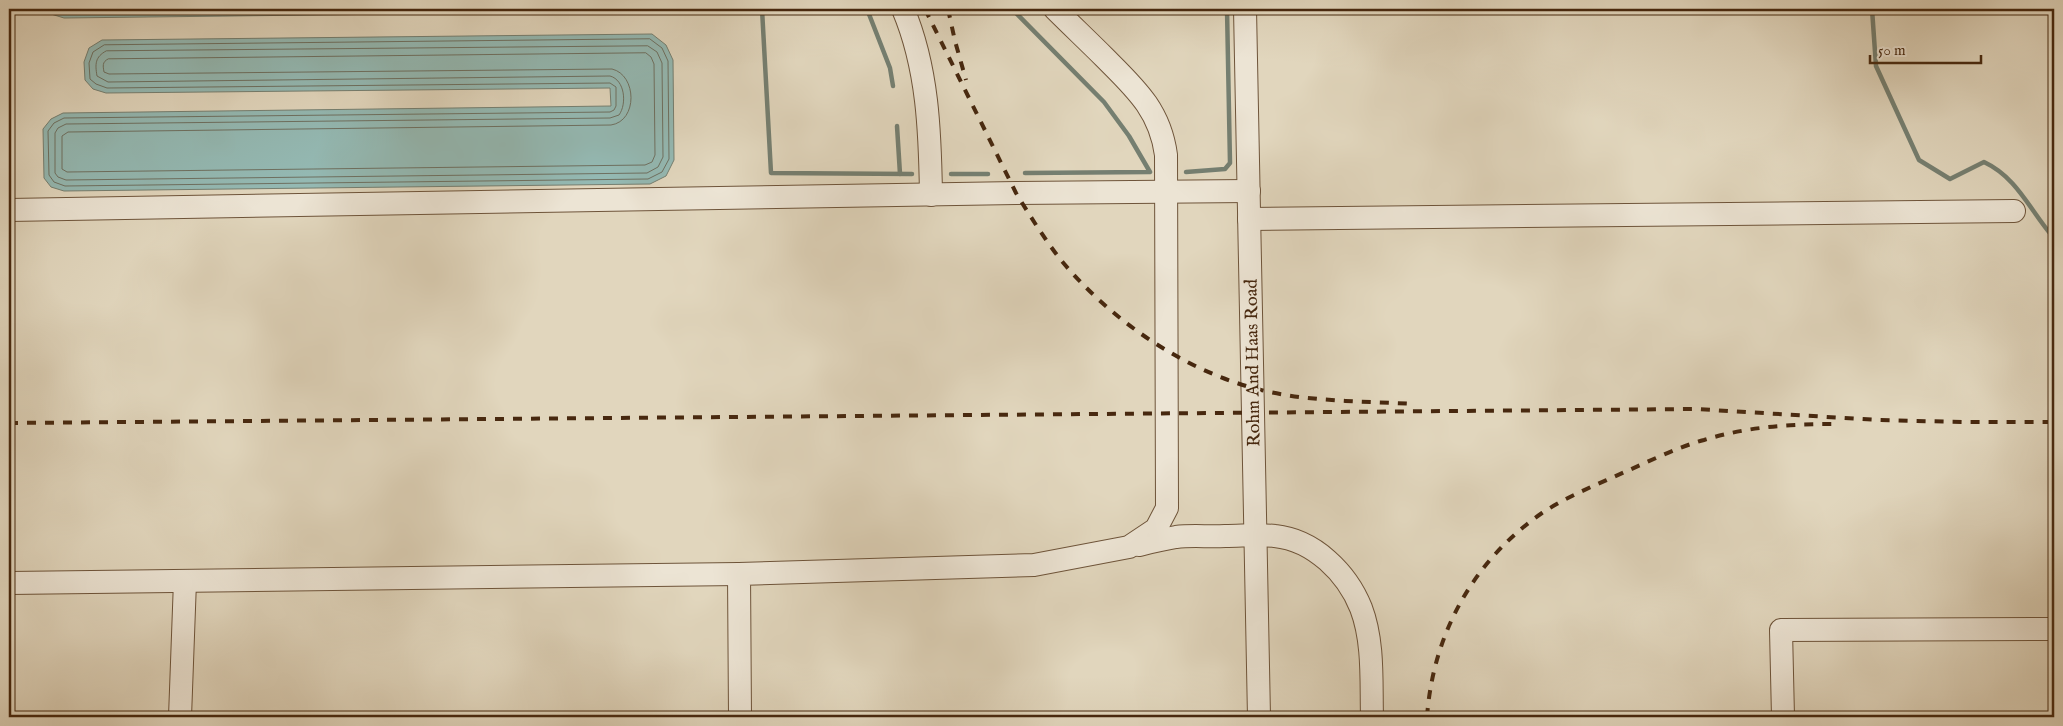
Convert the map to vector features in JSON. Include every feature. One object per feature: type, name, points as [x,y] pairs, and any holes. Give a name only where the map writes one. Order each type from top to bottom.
[{"type":"street","points":[[903,9],[919,57],[926,99],[930,132],[931,195]]},
{"type":"street","points":[[1055,9],[1136,88],[1147,102],[1157,120],[1164,139],[1166,155],[1167,508],[1156,529],[1128,547]]},
{"type":"street","name":"Rohm And Haas Road","points":[[1245,9],[1259,717]]},
{"type":"street","points":[[9,210],[1249,191]]},
{"type":"street","points":[[1249,219],[2014,210]]},
{"type":"street","points":[[9,583],[740,574],[1034,565],[1177,537],[1275,536],[1294,541],[1309,548],[1334,568],[1352,590],[1361,610],[1370,655],[1372,717]]},
{"type":"street","points":[[740,574],[740,717]]},
{"type":"street","points":[[180,717],[185,581]]},
{"type":"street","points":[[1783,717],[1781,630],[2054,629]]},
{"type":"water","points":[[47,9],[655,9],[650,11],[64,18],[51,14]]},
{"type":"water","points":[[652,34],[666,45],[673,60],[674,160],[666,176],[650,184],[64,191],[51,187],[44,178],[43,129],[51,119],[63,113],[611,106],[610,88],[106,93],[93,89],[85,80],[84,62],[89,48],[102,40]]},
{"type":"waterway","points":[[762,9],[771,173],[912,174]]},
{"type":"waterway","points":[[867,9],[890,68],[893,86]]},
{"type":"waterway","points":[[1012,9],[1104,102],[1129,136],[1150,172],[1025,173]]},
{"type":"waterway","points":[[1186,172],[1225,169],[1230,163],[1227,9]]},
{"type":"waterway","points":[[1872,9],[1876,66],[1919,160],[1950,179],[1984,162],[1996,169],[2015,186],[2054,238]]},
{"type":"waterway","points":[[897,126],[900,174]]},
{"type":"waterway","points":[[951,174],[988,174]]},
{"type":"railway","points":[[925,9],[1016,193],[1060,259],[1079,281],[1123,320],[1172,354],[1225,379],[1253,388],[1272,393],[1312,398],[1414,404]]},
{"type":"railway","points":[[948,9],[966,80]]},
{"type":"railway","points":[[9,423],[1696,409],[1878,420],[2054,422]]},
{"type":"railway","points":[[1427,717],[1431,686],[1438,657],[1448,629],[1461,602],[1477,577],[1496,553],[1517,532],[1542,513],[1583,491],[1694,443],[1752,429],[1832,424]]}]
